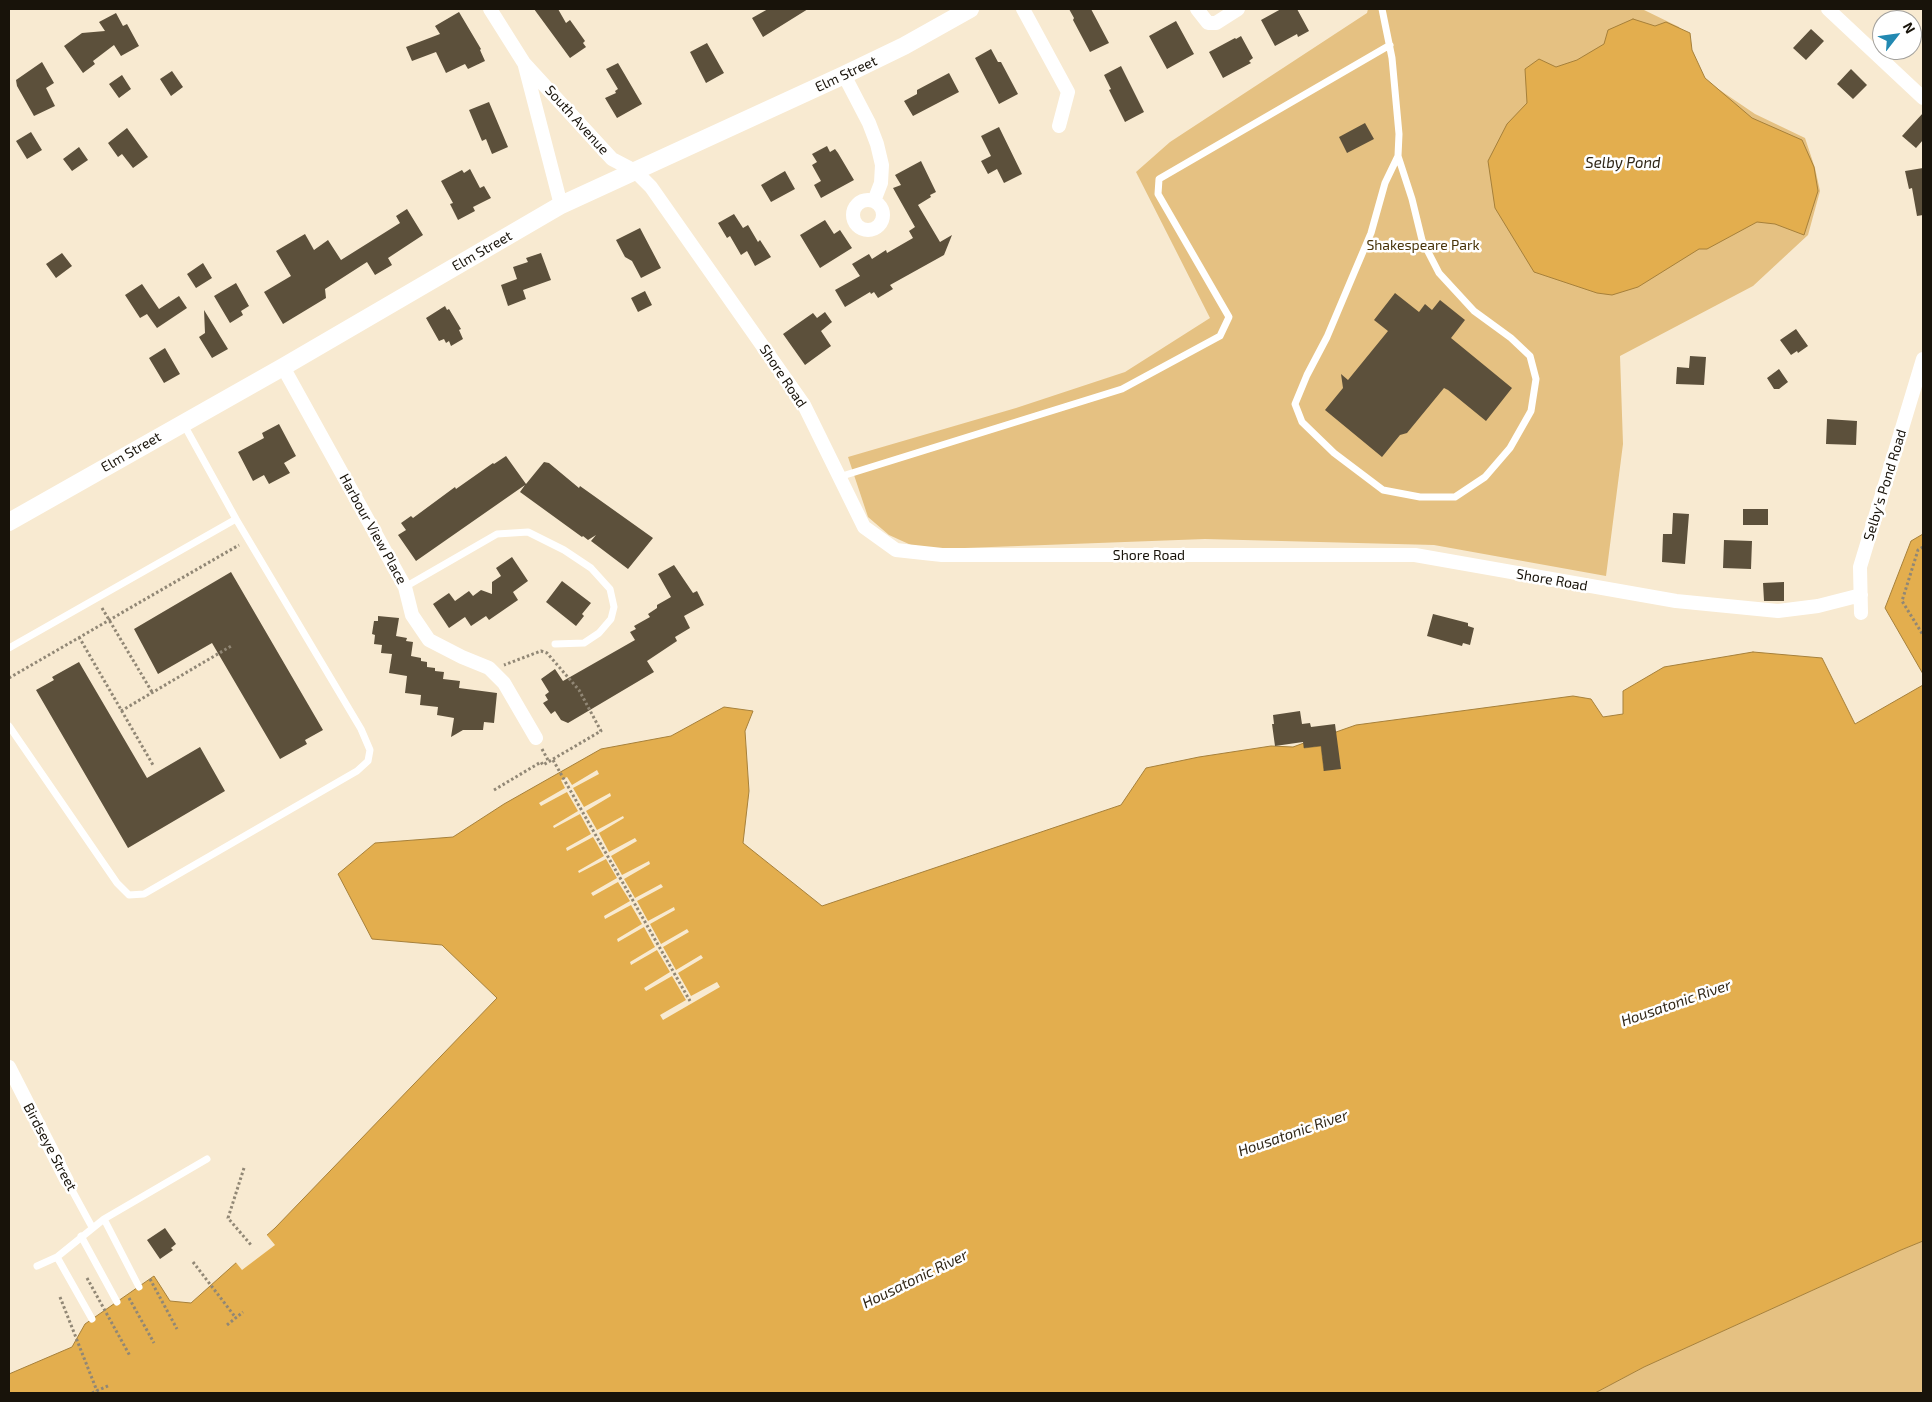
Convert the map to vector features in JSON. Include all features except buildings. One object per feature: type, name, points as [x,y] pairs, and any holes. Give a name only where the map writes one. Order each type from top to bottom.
[{"type":"street","name":"South Avenue","points":[[490,9],[524,63],[612,159],[635,171]]},
{"type":"street","name":"Elm Street","points":[[9,522],[561,205],[844,75],[904,46],[970,9]]},
{"type":"street","points":[[1023,9],[1068,92],[1059,126]]},
{"type":"street","points":[[1197,9],[1208,23],[1216,23],[1238,9]]},
{"type":"street","points":[[1828,9],[1923,98]]},
{"type":"street","name":"South Avenue","points":[[524,63],[561,205]]},
{"type":"street","points":[[844,75],[869,123],[882,165],[881,184],[874,201]]},
{"type":"street","name":"Shore Road","points":[[635,171],[651,187],[804,405],[864,527],[896,550],[942,555],[1415,555],[1676,602],[1778,611],[1818,606],[1861,595]]},
{"type":"street","name":"Selby's Pond Road","points":[[1861,613],[1860,567],[1923,359]]},
{"type":"street","name":"Harbour View Place","points":[[282,366],[405,587],[412,615],[430,640],[491,671],[504,683],[536,738]]},
{"type":"street","name":"Birdseye Street","points":[[10,1074],[67,1181]]},
{"type":"lane","points":[[1382,9],[1390,45],[1399,122],[1398,156],[1412,199],[1422,240],[1439,273],[1474,311],[1511,338],[1530,356],[1536,379],[1531,411],[1510,448],[1485,477],[1455,497],[1420,497],[1383,490],[1334,453],[1302,422],[1295,404],[1327,337],[1371,233],[1385,183],[1398,156]]},
{"type":"lane","points":[[839,477],[1122,389],[1220,336],[1229,318],[1158,194],[1159,179],[1390,45]]},
{"type":"lane","points":[[9,729],[117,883],[129,895],[144,894],[357,770],[368,761],[370,750],[361,729],[236,519],[183,422]]},
{"type":"lane","points":[[9,648],[236,519]]},
{"type":"lane","points":[[405,587],[497,534],[528,532],[564,550],[591,568],[610,589],[614,607],[611,619],[599,633],[584,643],[555,644]]},
{"type":"lane","points":[[37,1266],[57,1256],[104,1219],[208,1159]]},
{"type":"lane","name":"Birdseye Street","points":[[67,1181],[92,1227]]},
{"type":"lane","points":[[104,1219],[139,1287]]},
{"type":"lane","points":[[81,1236],[117,1302]]},
{"type":"lane","points":[[57,1256],[92,1319]]},
{"type":"path","points":[[9,678],[240,545]]},
{"type":"path","points":[[1923,547],[1918,550],[1902,601],[1923,635]]},
{"type":"path","points":[[97,598],[152,692]]},
{"type":"path","points":[[79,637],[153,765]]},
{"type":"path","points":[[121,711],[233,645]]},
{"type":"path","points":[[491,671],[541,651],[547,653],[580,690],[601,731],[553,760],[543,765],[541,762],[494,790]]},
{"type":"path","points":[[553,760],[690,1001]]},
{"type":"path","points":[[244,1168],[228,1218],[252,1245]]},
{"type":"path","points":[[193,1262],[236,1318]]},
{"type":"path","points":[[147,1274],[177,1329]]},
{"type":"path","points":[[87,1278],[130,1356]]},
{"type":"path","points":[[125,1291],[154,1343]]},
{"type":"path","points":[[60,1297],[98,1391]]},
{"type":"path","points":[[227,1325],[243,1312]]},
{"type":"path","points":[[92,1393],[110,1385]]},
{"type":"green space","name":"Shakespeare Park","points":[[1368,9],[1642,9],[1679,27],[1702,78],[1755,114],[1805,138],[1820,191],[1808,235],[1753,286],[1620,356],[1623,444],[1606,576],[1434,545],[1205,539],[938,549],[911,545],[889,535],[868,517],[848,457],[1016,408],[1125,372],[1210,318],[1136,172],[1170,142],[1367,13]]},
{"type":"green space","points":[[1923,1241],[1923,1393],[1595,1393],[1644,1367]]},
{"type":"water","name":"Selby Pond","points":[[1633,19],[1655,26],[1666,22],[1690,33],[1692,50],[1705,78],[1752,118],[1802,140],[1814,167],[1818,191],[1804,235],[1775,224],[1757,222],[1707,249],[1699,249],[1638,287],[1612,295],[1597,293],[1534,272],[1495,208],[1488,161],[1507,124],[1527,103],[1525,69],[1539,59],[1556,67],[1577,60],[1604,44],[1608,30]]},
{"type":"water","points":[[1923,534],[1923,674],[1885,608],[1911,541]]},
{"type":"water","name":"Housatonic River","points":[[1753,652],[1822,658],[1855,724],[1923,685],[1923,1241],[1644,1367],[1595,1393],[9,1393],[9,1374],[72,1347],[85,1324],[154,1276],[170,1301],[191,1303],[275,1228],[497,998],[442,945],[372,939],[338,874],[375,843],[453,837],[504,804],[601,749],[671,736],[724,707],[753,711],[745,731],[749,791],[743,843],[822,906],[1121,805],[1146,768],[1199,757],[1271,746],[1293,747],[1304,743],[1304,748],[1321,746],[1324,771],[1336,732],[1356,725],[1573,696],[1591,699],[1603,717],[1623,714],[1623,691],[1664,667]]},
{"type":"pier","points":[[597,770],[599,774],[573,788],[584,807],[610,793],[611,796],[586,811],[597,830],[623,816],[624,818],[599,833],[609,852],[635,838],[637,841],[611,856],[622,875],[649,861],[650,864],[624,879],[635,898],[661,884],[663,887],[637,901],[648,921],[674,907],[675,910],[650,924],[661,944],[687,929],[689,932],[663,947],[676,970],[701,955],[703,958],[678,973],[691,996],[717,982],[720,987],[663,1020],[660,1015],[686,1000],[672,976],[646,991],[644,988],[670,972],[657,950],[631,965],[630,962],[655,947],[644,927],[618,942],[617,939],[642,924],[631,905],[605,919],[604,916],[630,901],[618,882],[593,896],[591,893],[617,878],[606,859],[579,873],[578,871],[604,856],[593,837],[567,851],[566,848],[591,834],[580,814],[554,828],[553,826],[578,811],[567,792],[541,806],[539,803],[565,788],[561,780],[567,777],[572,785]]},
{"type":"pier","points":[[266,1234],[275,1245],[242,1270],[234,1260]]}]
